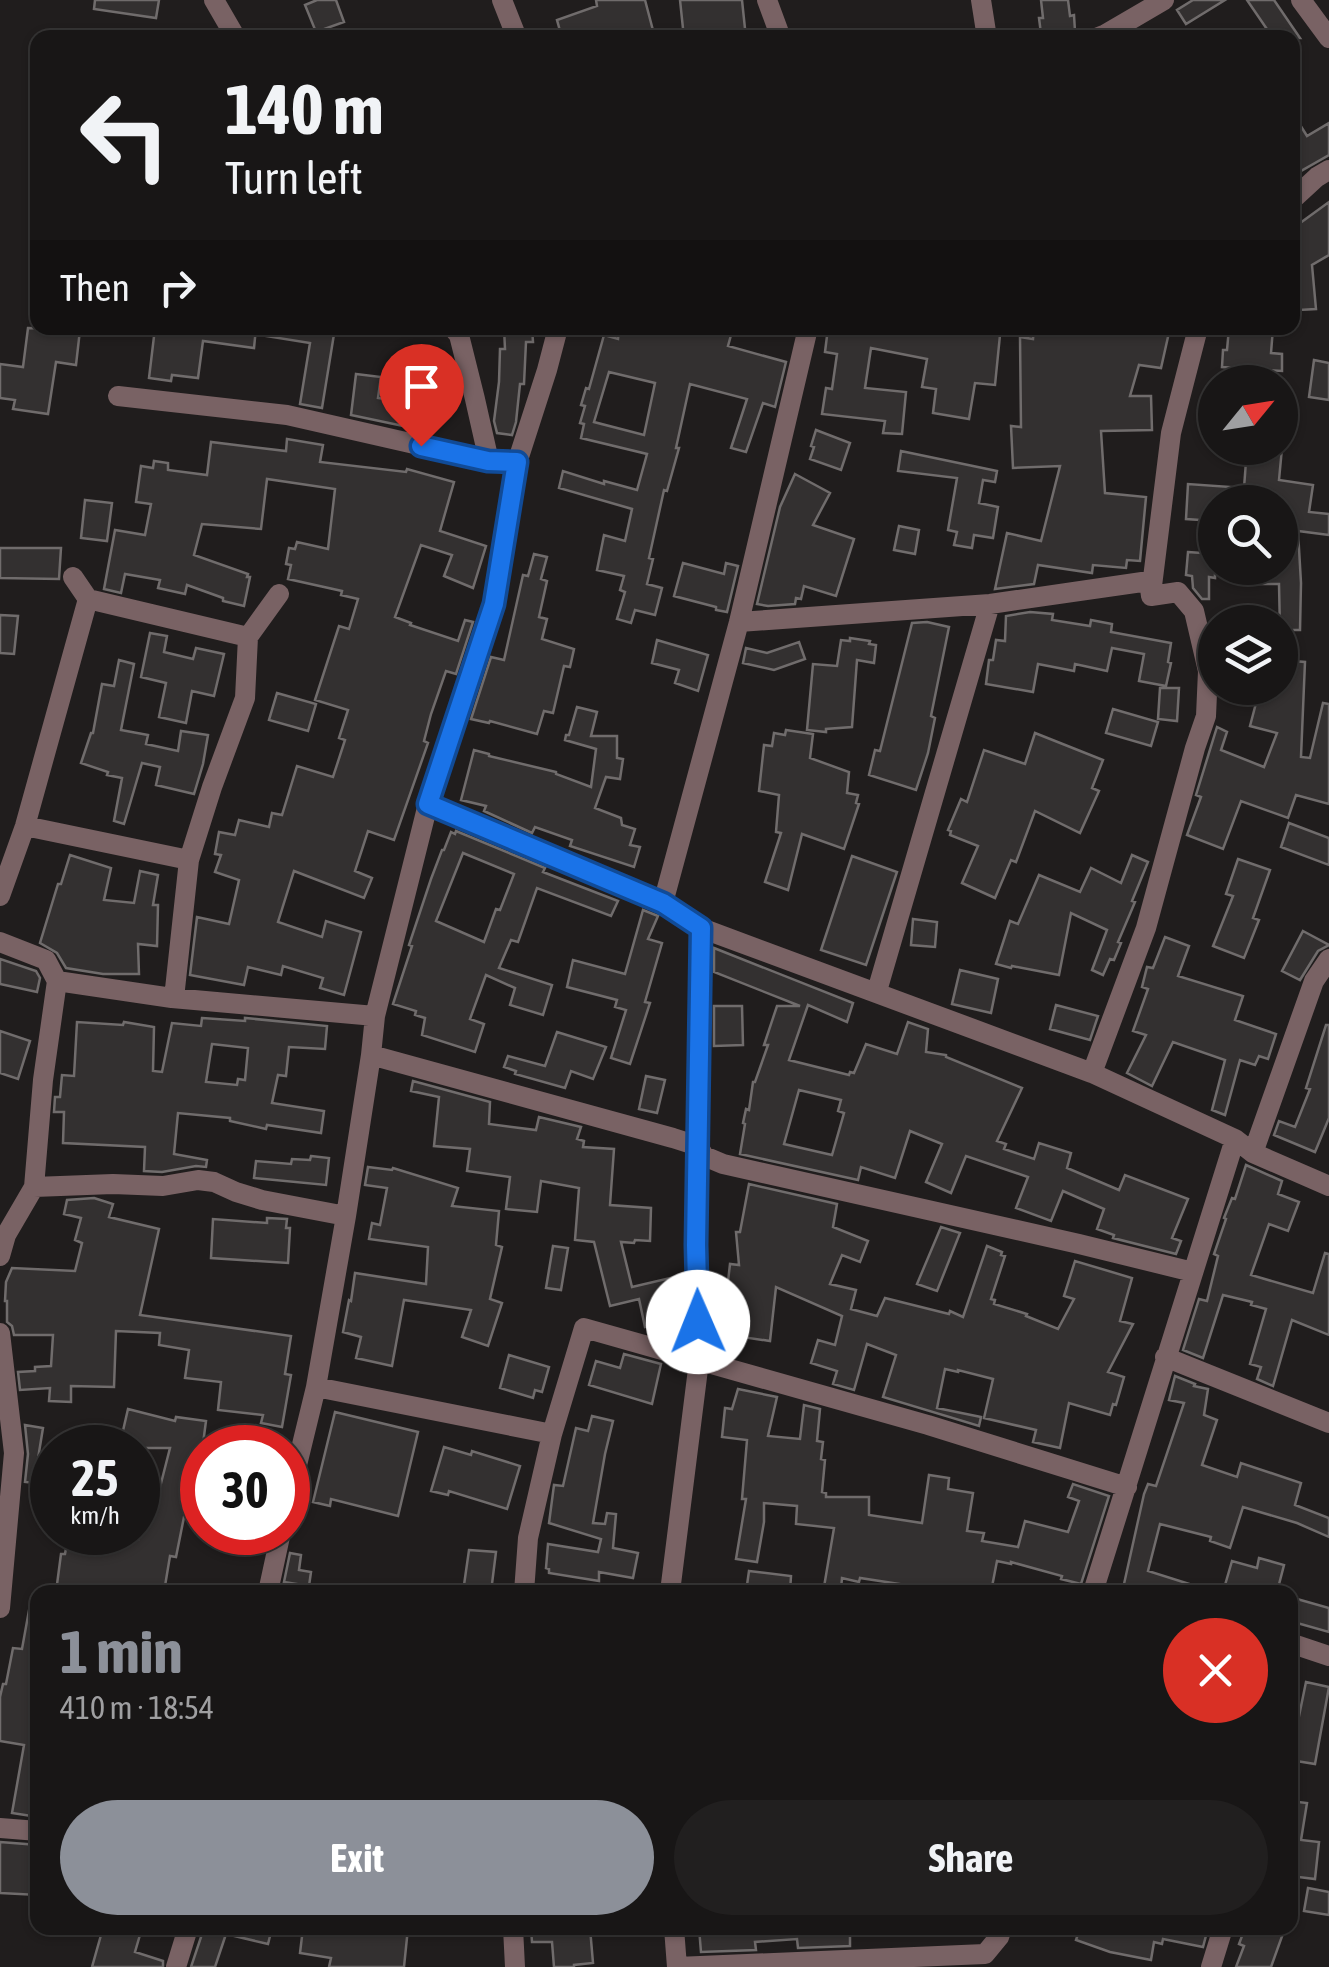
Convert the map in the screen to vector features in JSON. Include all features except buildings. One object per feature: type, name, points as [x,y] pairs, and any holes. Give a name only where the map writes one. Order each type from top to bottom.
[{"type":"street","points":[[214,0],[231,30]]},
{"type":"street","points":[[502,0],[514,30]]},
{"type":"street","points":[[767,0],[778,30]]},
{"type":"street","points":[[981,0],[986,30]]},
{"type":"street","points":[[1113,30],[1164,0]]},
{"type":"street","points":[[1302,0],[1329,38]]},
{"type":"street","points":[[1300,194],[1329,170]]},
{"type":"street","points":[[457,335],[488,461]]},
{"type":"street","points":[[307,1425],[346,1216],[374,1016],[428,804],[494,604],[517,462],[556,335]]},
{"type":"street","points":[[663,903],[739,622],[806,335]]},
{"type":"street","points":[[1151,596],[1170,433],[1196,335]]},
{"type":"street","points":[[118,396],[286,415],[488,461],[517,462]]},
{"type":"street","points":[[73,577],[88,599],[248,637]]},
{"type":"street","points":[[739,622],[990,604],[1149,581],[1151,596]]},
{"type":"street","points":[[1092,1073],[1146,928],[1206,716],[1208,671],[1194,611],[1178,592],[1151,596]]},
{"type":"street","points":[[172,998],[190,860],[245,698],[248,637],[279,594]]},
{"type":"street","points":[[0,896],[25,826],[88,599]]},
{"type":"street","points":[[876,991],[990,604]]},
{"type":"street","points":[[428,804],[663,903],[701,928],[1092,1073],[1329,1186]]},
{"type":"street","points":[[25,826],[190,860]]},
{"type":"street","points":[[671,1585],[699,1361],[696,1245],[701,928]]},
{"type":"street","points":[[0,942],[46,960],[57,982],[43,1080],[34,1188],[6,1235],[0,1256]]},
{"type":"street","points":[[1253,1153],[1314,980],[1329,959]]},
{"type":"street","points":[[57,982],[172,998],[374,1016]]},
{"type":"street","points":[[371,1055],[698,1146],[704,1156],[723,1164],[1193,1272]]},
{"type":"street","points":[[1102,1585],[1165,1357],[1235,1139]]},
{"type":"street","points":[[34,1188],[163,1186],[198,1180],[262,1200],[346,1216]]},
{"type":"street","points":[[525,1585],[528,1538],[552,1434],[584,1328],[928,1424],[1127,1487]]},
{"type":"street","points":[[0,1334],[14,1453],[0,1608]]},
{"type":"street","points":[[1165,1357],[1329,1422]]},
{"type":"street","points":[[316,1387],[552,1434]]},
{"type":"street","points":[[270,1585],[276,1555]]},
{"type":"street","points":[[1298,1646],[1329,1656]]},
{"type":"street","points":[[0,1828],[30,1830]]},
{"type":"street","points":[[176,1967],[186,1935]]},
{"type":"street","points":[[514,1935],[516,1967]]},
{"type":"street","points":[[675,1935],[677,1967],[985,1954],[1000,1935]]},
{"type":"street","points":[[1211,1967],[1222,1935]]},
{"type":"route","points":[[421,446],[488,461],[517,462],[494,604],[428,804],[663,903],[701,928],[698,1322]]}]
